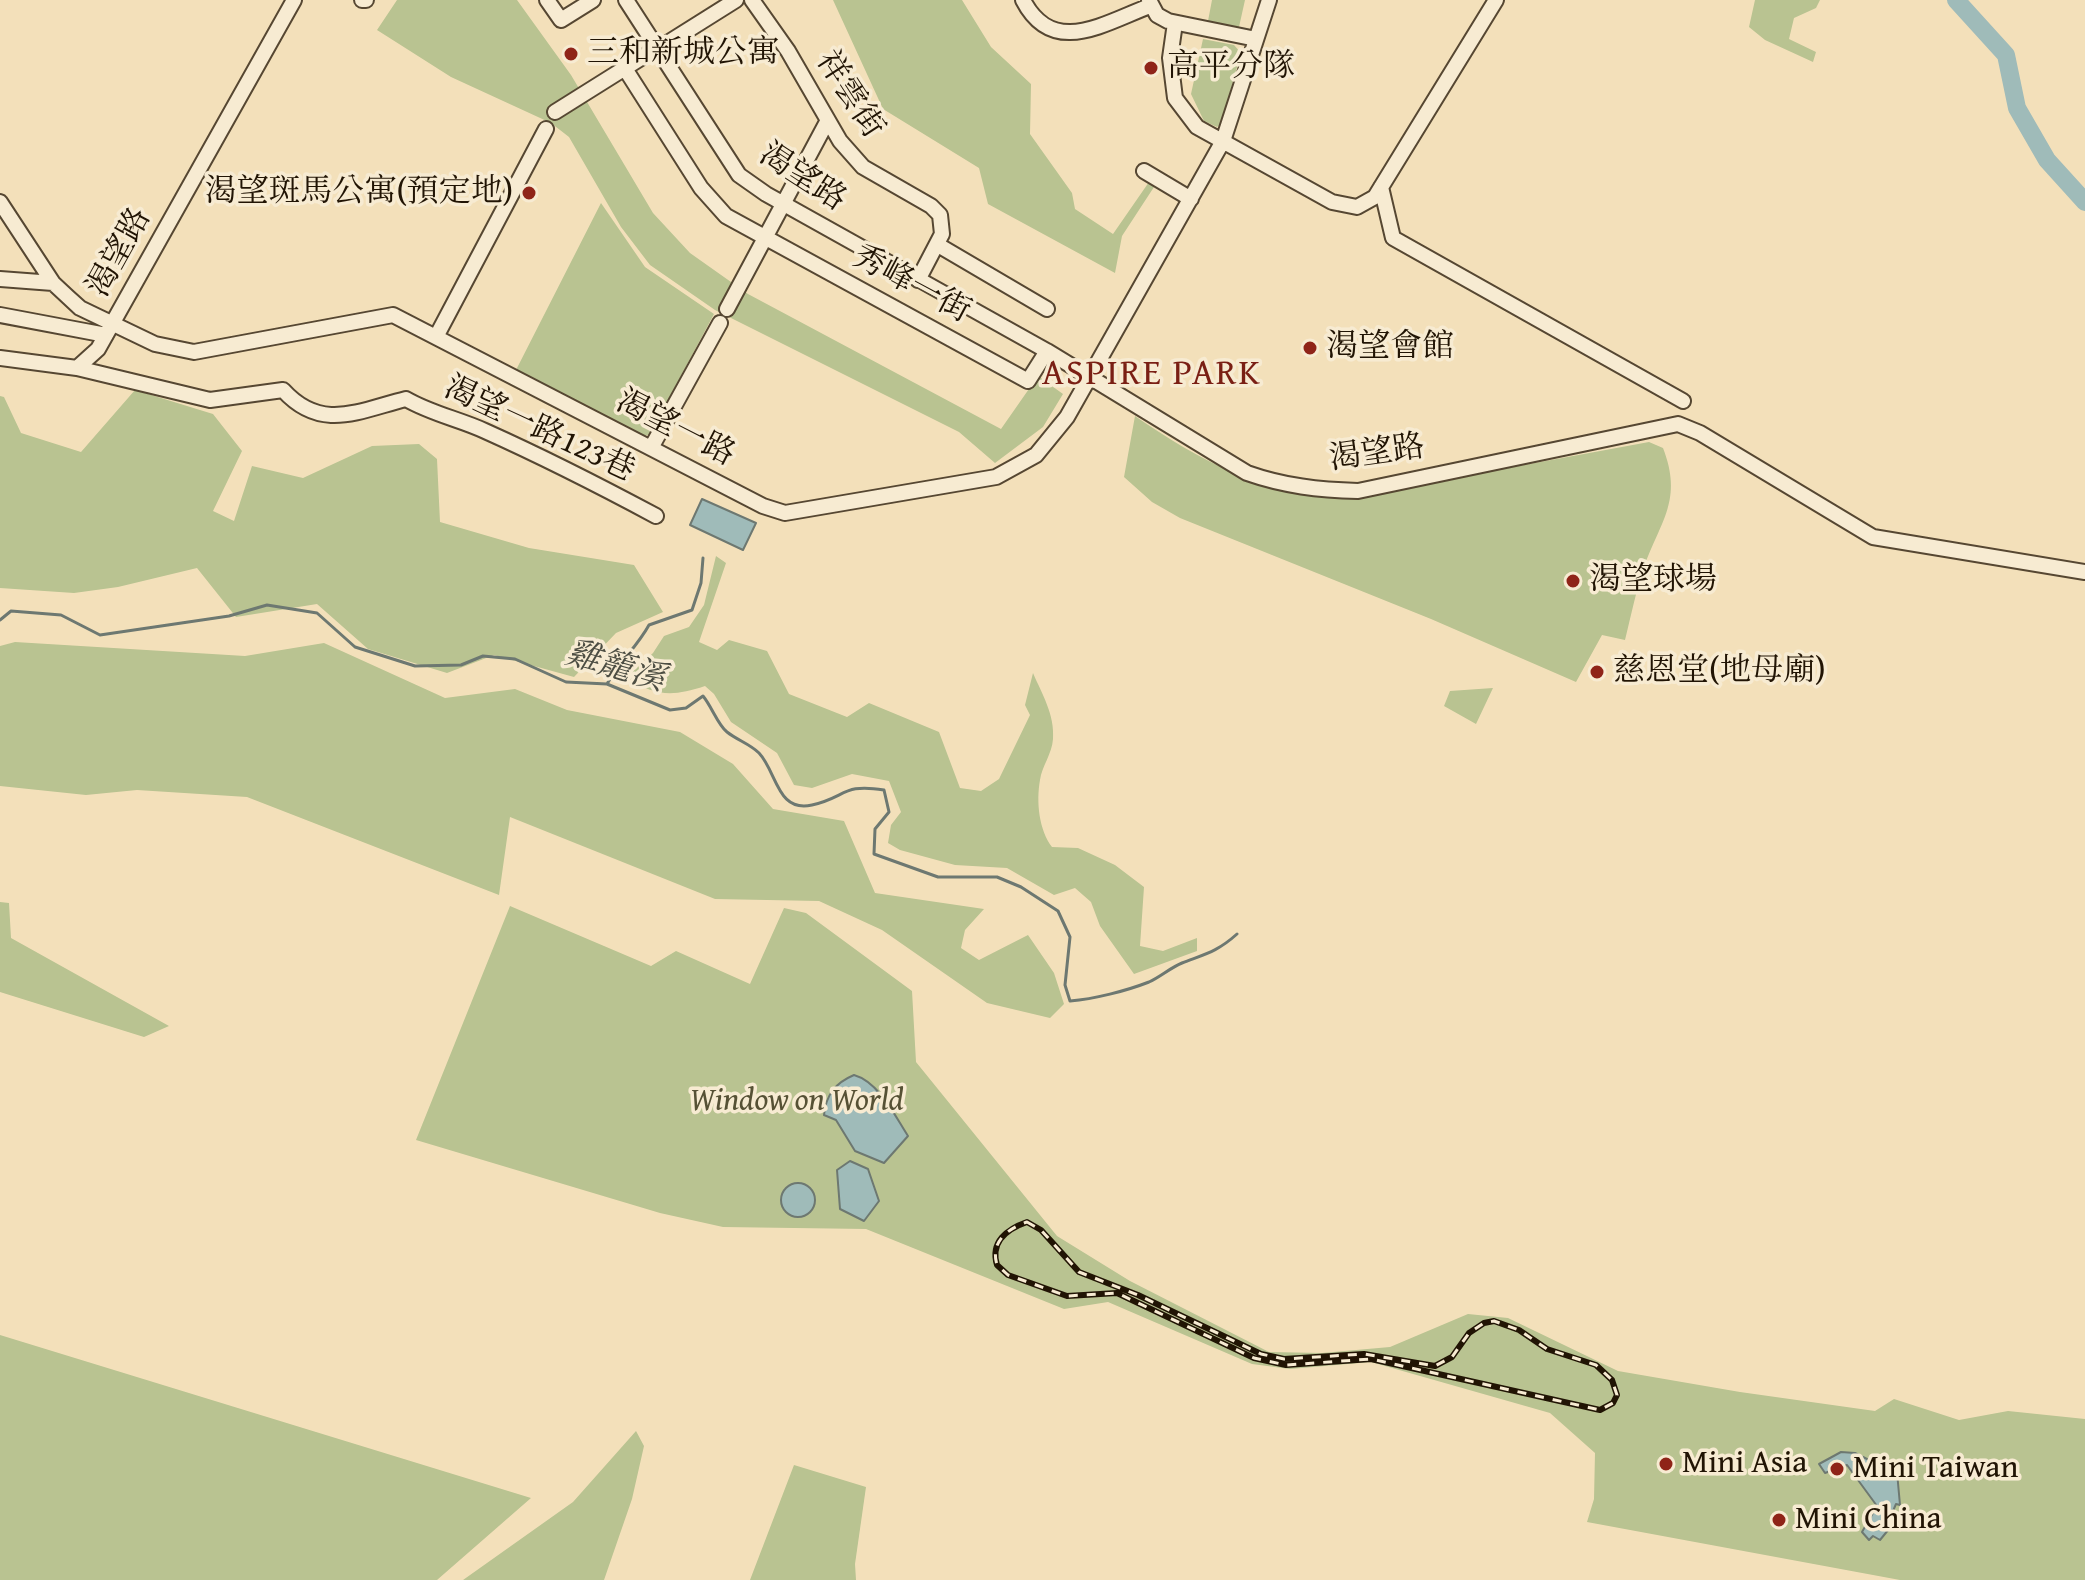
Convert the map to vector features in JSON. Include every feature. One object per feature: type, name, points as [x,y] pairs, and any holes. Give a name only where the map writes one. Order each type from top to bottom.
[{"type":"street","name":"渴望路","points":[[77,368],[98,349],[294,0]]},
{"type":"street","points":[[547,0],[561,20],[593,0]]},
{"type":"street","name":"渴望路","points":[[626,0],[739,175],[784,204],[1047,351],[1215,456],[1274,482],[1319,490],[1358,491],[1678,424],[1700,433],[1873,537],[2085,572]]},
{"type":"street","points":[[555,112],[736,0]]},
{"type":"street","name":"祥雲街","points":[[752,0],[840,141],[863,167],[931,206],[940,215],[942,234],[938,245]]},
{"type":"street","points":[[1023,0],[1029,11],[1049,30],[1071,34],[1150,3],[1157,15],[1175,23],[1256,39]]},
{"type":"street","name":"渴望一路","points":[[0,202],[53,283],[109,329],[155,344],[194,352],[389,310],[651,448],[777,505],[785,513],[848,496],[996,477],[1036,455],[1067,417],[1091,377],[1223,141],[1269,0]]},
{"type":"street","points":[[1175,23],[1170,58],[1175,98],[1197,127],[1344,207],[1367,203],[1381,187],[1496,0]]},
{"type":"street","name":"秀峰一街","points":[[624,67],[701,188],[726,216],[1028,381],[1047,351]]},
{"type":"street","points":[[651,448],[828,120]]},
{"type":"street","points":[[436,337],[540,134]]},
{"type":"street","points":[[1144,171],[1191,199]]},
{"type":"street","points":[[1381,187],[1393,238],[1683,401]]},
{"type":"street","points":[[918,280],[938,245],[1047,309]]},
{"type":"street","points":[[0,279],[53,283]]},
{"type":"street","points":[[0,315],[109,329]]},
{"type":"street","name":"渴望一路123巷","points":[[0,358],[77,368],[210,400],[283,390],[296,404],[324,416],[406,399],[542,456],[656,516]]},
{"type":"green space","points":[[397,0],[517,0],[571,75],[653,213],[690,253],[748,294],[1001,429],[1038,376],[1063,394],[1043,427],[995,463],[959,432],[715,310],[650,265],[621,227],[569,137],[551,123],[451,77],[377,30]]},
{"type":"green space","points":[[833,0],[962,0],[991,47],[1031,84],[1030,134],[1072,193],[1075,209],[1113,234],[1149,182],[1154,187],[1122,236],[1115,273],[988,204],[979,168],[883,109]]},
{"type":"green space","points":[[1212,0],[1245,0],[1239,27],[1208,21]]},
{"type":"green space","points":[[1755,0],[1820,0],[1816,8],[1794,18],[1789,39],[1816,52],[1813,62],[1765,40],[1749,27]]},
{"type":"green space","points":[[1203,39],[1234,45],[1241,53],[1221,124],[1217,127],[1204,121],[1191,94]]},
{"type":"green space","points":[[601,203],[645,267],[714,314],[650,434],[645,436],[516,370]]},
{"type":"green space","points":[[135,390],[213,414],[242,451],[213,511],[234,521],[252,466],[303,478],[372,446],[419,444],[437,459],[440,522],[529,548],[634,565],[663,612],[616,633],[574,677],[494,655],[447,673],[368,649],[317,604],[236,617],[197,568],[118,587],[74,593],[0,588],[0,396],[4,397],[21,433],[81,452]]},
{"type":"green space","points":[[1135,416],[1183,447],[1234,473],[1288,491],[1316,496],[1345,498],[1649,442],[1663,448],[1669,466],[1670,496],[1641,576],[1625,640],[1602,635],[1576,682],[1431,619],[1180,518],[1152,502],[1124,477]]},
{"type":"green space","points":[[716,556],[726,563],[699,642],[717,650],[729,640],[767,651],[789,694],[847,717],[869,703],[939,732],[960,788],[981,791],[999,779],[1030,715],[1025,705],[1033,673],[1047,705],[1053,730],[1038,797],[1041,824],[1052,847],[1078,848],[1115,865],[1144,887],[1140,946],[1163,951],[1197,938],[1197,951],[1134,974],[1100,926],[1091,902],[1075,888],[1054,895],[1007,868],[955,865],[900,850],[888,843],[891,825],[901,812],[889,781],[852,774],[812,788],[794,785],[777,753],[731,722],[714,694],[705,686],[664,693],[626,678],[653,653],[664,636],[689,627],[704,605]]},
{"type":"green space","points":[[15,642],[245,656],[324,643],[445,698],[515,689],[567,710],[680,732],[733,764],[773,809],[844,821],[875,893],[984,909],[965,930],[961,948],[979,960],[1028,935],[1054,973],[1064,1004],[1050,1018],[987,1003],[882,930],[819,901],[715,899],[510,817],[499,895],[247,797],[137,790],[86,795],[0,786],[0,646]]},
{"type":"green space","points":[[1493,688],[1476,724],[1444,706],[1450,691]]},
{"type":"green space","points":[[0,902],[9,903],[11,938],[169,1026],[144,1037],[0,992]]},
{"type":"green space","name":"Window on World","points":[[510,906],[651,966],[676,951],[750,984],[784,908],[806,913],[912,991],[916,1062],[1057,1236],[1130,1281],[1269,1352],[1322,1353],[1390,1347],[1468,1314],[1508,1318],[1618,1371],[1740,1392],[1875,1411],[1894,1399],[1959,1420],[2008,1411],[2085,1419],[2085,1580],[1900,1580],[1587,1522],[1594,1499],[1595,1453],[1550,1413],[1371,1362],[1290,1369],[1252,1364],[1108,1302],[1064,1309],[866,1229],[723,1227],[660,1213],[416,1140]]},
{"type":"green space","points":[[0,1335],[531,1498],[437,1580],[0,1580]]},
{"type":"green space","points":[[636,1431],[644,1446],[632,1499],[604,1580],[463,1580],[573,1502]]},
{"type":"green space","points":[[794,1465],[866,1487],[855,1564],[856,1580],[750,1580]]},
{"type":"water","points":[[702,499],[756,523],[743,550],[690,525]]},
{"type":"water","points":[[854,1075],[879,1092],[908,1136],[884,1163],[855,1151],[836,1120],[824,1115],[833,1090]]},
{"type":"water","points":[[850,1161],[868,1169],[879,1201],[864,1221],[840,1209],[837,1170]]},
{"type":"water","points":[[798,1183],[810,1188],[815,1200],[810,1212],[798,1217],[786,1212],[781,1200],[786,1188]]},
{"type":"water","points":[[1841,1452],[1855,1453],[1869,1460],[1875,1455],[1897,1472],[1900,1505],[1896,1504],[1893,1511],[1902,1513],[1880,1540],[1873,1536],[1869,1540],[1862,1532],[1877,1506],[1847,1465],[1825,1473],[1819,1464]]},
{"type":"waterway","points":[[1956,0],[2006,55],[2017,108],[2047,160],[2085,202]]},
{"type":"waterway","points":[[607,684],[649,625],[692,610],[701,583],[703,558]]},
{"type":"waterway","name":"雞籠溪","points":[[0,620],[11,611],[61,615],[100,635],[229,616],[267,605],[317,613],[355,647],[415,666],[461,665],[483,656],[515,659],[566,682],[607,684],[670,710],[686,708],[703,696],[724,729],[759,753],[779,789],[791,803],[812,805],[860,788],[884,790],[889,812],[875,829],[874,854],[938,877],[997,877],[1021,887],[1058,911],[1070,937],[1065,985],[1070,1001],[1110,994],[1149,982],[1178,965],[1217,949],[1237,934]]},
{"type":"railway","points":[[1027,1222],[1041,1230],[1079,1272],[1138,1295],[1261,1354],[1284,1359],[1364,1354],[1435,1366],[1452,1357],[1469,1333],[1484,1323],[1494,1321],[1519,1330],[1547,1349],[1596,1365],[1612,1380],[1617,1395],[1613,1403],[1600,1410],[1371,1359],[1286,1365],[1254,1358],[1117,1293],[1067,1296],[1008,1275],[997,1265],[998,1243],[1013,1228],[1027,1222]]},
{"type":"place","name":"三和新城公寓","points":[[571,54]]},
{"type":"place","name":"高平分隊","points":[[1151,68]]},
{"type":"place","name":"渴望斑馬公寓(預定地)","points":[[529,193]]},
{"type":"place","name":"渴望會館","points":[[1310,348]]},
{"type":"place","name":"渴望球場","points":[[1573,581]]},
{"type":"place","name":"慈恩堂(地母廟)","points":[[1597,672]]},
{"type":"place","name":"Mini Asia","points":[[1666,1464]]},
{"type":"place","name":"Mini Taiwan","points":[[1837,1469]]},
{"type":"place","name":"Mini China","points":[[1779,1520]]},
{"type":"district","name":"ASPIRE PARK","points":[[1152,375]]}]
